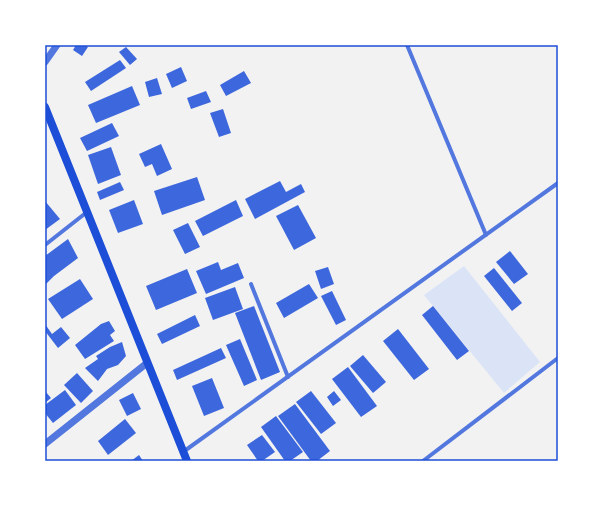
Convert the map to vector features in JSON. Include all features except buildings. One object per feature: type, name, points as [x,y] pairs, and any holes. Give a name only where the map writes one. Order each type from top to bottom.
[{"type":"main road","points":[[45,107],[187,461]]},
{"type":"street","points":[[45,62],[57,45]]},
{"type":"street","points":[[407,45],[486,235]]},
{"type":"street","points":[[183,453],[558,183]]},
{"type":"street","points":[[45,245],[87,212]]},
{"type":"street","points":[[251,284],[288,377]]},
{"type":"street","points":[[423,461],[558,358]]},
{"type":"street","points":[[45,444],[147,363]]},
{"type":"shaded area","points":[[464,266],[540,362],[504,393],[424,295]]}]
